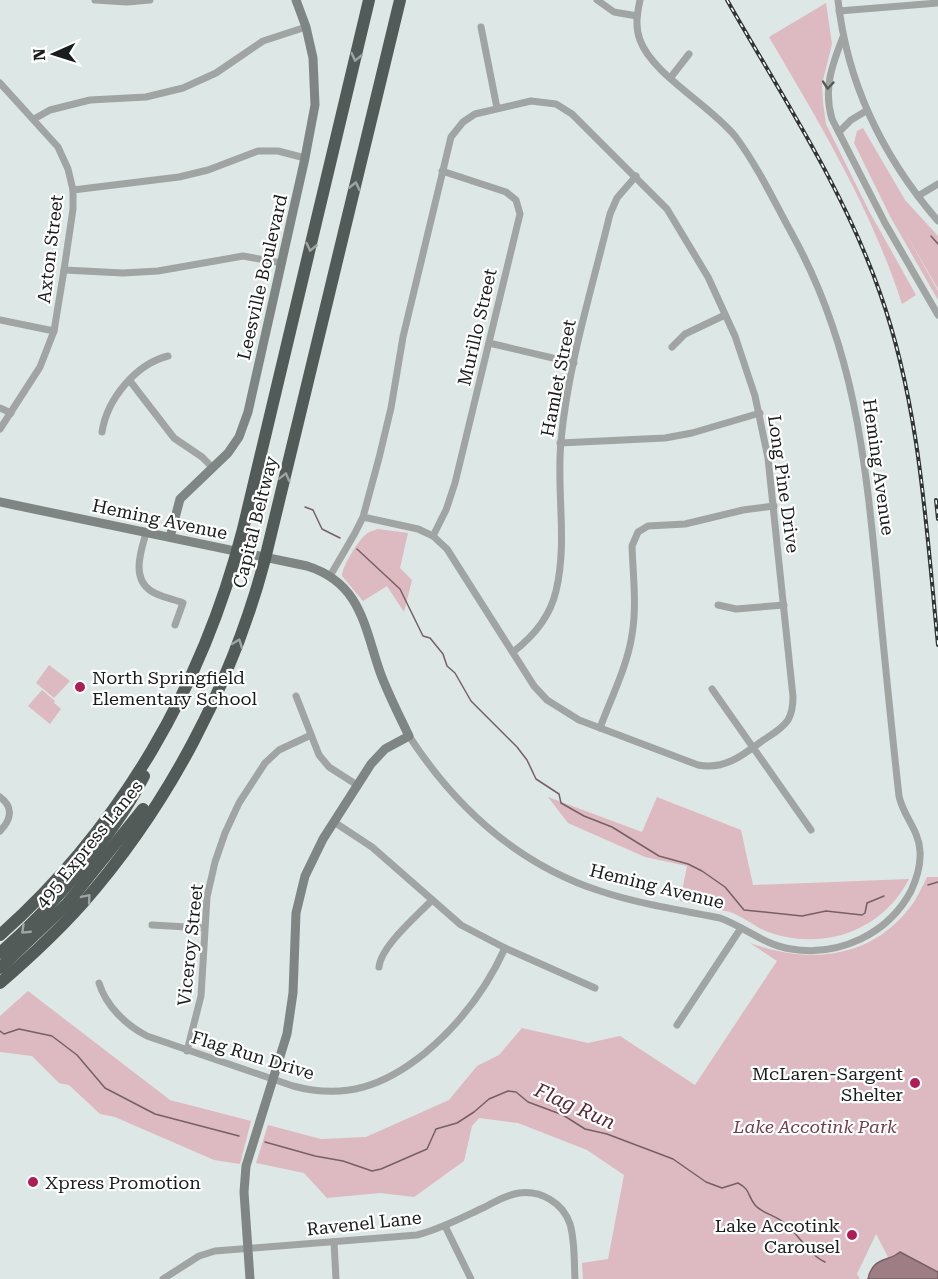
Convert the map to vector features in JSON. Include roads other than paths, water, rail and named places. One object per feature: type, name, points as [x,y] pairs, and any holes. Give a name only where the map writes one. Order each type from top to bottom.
[{"type":"highway","name":"Capital Beltway","points":[[0,935],[56,880],[110,814],[146,761],[184,691],[212,629],[231,576],[243,529],[369,0]]},
{"type":"highway","name":"Capital Beltway","points":[[0,983],[68,920],[103,878],[149,814],[196,734],[230,665],[259,582],[400,0]]},
{"type":"highway","name":"495 Express Lanes","points":[[0,953],[30,925],[69,881],[119,818],[140,784],[184,691]]},
{"type":"highway","name":"495 Express Lanes","points":[[0,969],[67,903],[148,803],[196,734]]},
{"type":"street","points":[[95,0],[127,2],[150,0]]},
{"type":"street","name":"Leesville Boulevard","points":[[170,537],[180,499],[235,443],[245,423],[314,118],[316,91],[313,58],[306,27],[296,0]]},
{"type":"street","points":[[597,0],[614,12],[637,16]]},
{"type":"street","name":"Heming Avenue","points":[[0,502],[307,566],[330,576],[348,592],[360,608],[385,684],[409,736],[434,772],[463,806],[495,835],[534,862],[567,879],[601,892],[720,918],[767,942],[793,950],[826,950],[854,942],[878,928],[900,907],[916,879],[921,854],[917,835],[903,811],[899,796],[863,448],[855,404],[839,346],[802,254],[739,142],[711,111],[654,63],[644,49],[638,33],[637,16],[640,0]]},
{"type":"street","points":[[838,0],[843,37],[866,111],[898,167],[938,221]]},
{"type":"street","points":[[839,11],[938,3]]},
{"type":"street","points":[[34,119],[50,110],[90,100],[146,96],[183,88],[216,73],[263,41],[306,27]]},
{"type":"street","points":[[481,27],[497,108]]},
{"type":"street","points":[[843,37],[831,66],[827,91],[830,112],[871,197],[938,315]]},
{"type":"street","points":[[670,77],[689,54]]},
{"type":"street","name":"Axton Street","points":[[0,83],[58,147],[68,169],[73,190],[54,331],[40,367],[0,429]]},
{"type":"street","name":"Long Pine Drive","points":[[330,576],[363,518],[386,432],[403,337],[450,141],[459,126],[475,114],[535,101],[549,102],[561,106],[572,114],[660,200],[674,218],[708,277],[745,365],[760,413],[774,506],[793,697],[789,718],[782,727],[729,762],[716,766],[704,766],[569,715],[547,700],[534,686],[453,556],[433,536],[406,526],[363,518]]},
{"type":"street","points":[[839,132],[851,120],[866,111]]},
{"type":"street","points":[[73,190],[179,177],[208,170],[258,151],[278,151],[305,158]]},
{"type":"street","name":"Murillo Street","points":[[433,536],[446,510],[455,483],[520,214],[518,204],[512,195],[442,171]]},
{"type":"street","name":"Hamlet Street","points":[[513,652],[541,625],[550,609],[556,590],[562,543],[560,443],[564,408],[610,214],[617,198],[636,176]]},
{"type":"street","points":[[918,196],[938,184]]},
{"type":"street","points":[[64,270],[159,272],[243,256],[282,263]]},
{"type":"street","points":[[672,347],[685,334],[725,315]]},
{"type":"street","points":[[0,320],[54,331]]},
{"type":"street","points":[[489,343],[574,363]]},
{"type":"street","points":[[102,432],[108,411],[129,381],[145,365],[168,356]]},
{"type":"street","points":[[129,381],[174,438],[202,457],[212,467]]},
{"type":"street","points":[[0,408],[11,413]]},
{"type":"street","points":[[560,443],[665,438],[692,433],[760,413]]},
{"type":"street","points":[[600,728],[627,658],[632,637],[634,615],[632,546],[638,532],[648,526],[685,524],[743,510],[774,506]]},
{"type":"street","points":[[146,533],[139,562],[140,577],[150,591],[183,603],[175,625]]},
{"type":"street","points":[[718,605],[736,609],[784,605]]},
{"type":"street","points":[[712,689],[811,830]]},
{"type":"street","points":[[296,696],[325,763],[357,785]]},
{"type":"street","name":"Viceroy Street","points":[[187,1051],[201,996],[207,897],[225,833],[239,803],[271,757],[288,745],[311,735]]},
{"type":"street","points":[[250,1279],[244,1192],[246,1166],[250,1146],[283,1048],[291,1013],[295,928],[300,895],[312,859],[357,785],[379,755],[409,736]]},
{"type":"street","points":[[0,797],[8,806],[10,813],[8,823],[0,831]]},
{"type":"street","points":[[334,822],[372,847],[461,925],[505,948],[595,988]]},
{"type":"street","points":[[379,967],[387,948],[432,900]]},
{"type":"street","points":[[152,925],[204,928]]},
{"type":"street","points":[[676,1025],[741,928]]},
{"type":"street","name":"Flag Run Drive","points":[[99,983],[105,1000],[135,1029],[147,1036],[273,1080],[316,1091],[342,1092],[370,1086],[396,1074],[440,1041],[460,1021],[487,985],[505,948]]},
{"type":"street","name":"Ravenel Lane","points":[[163,1279],[206,1253],[408,1237],[445,1226],[511,1195],[525,1192],[545,1197],[558,1206],[570,1224],[575,1279]]},
{"type":"street","points":[[445,1226],[471,1279]]},
{"type":"street","points":[[334,1242],[336,1279]]},
{"type":"waterway","points":[[931,236],[938,244]]},
{"type":"waterway","points":[[305,507],[313,510],[322,529],[340,538]]},
{"type":"waterway","points":[[357,549],[400,589],[423,636],[430,638],[443,654],[447,666],[455,673],[471,701],[517,747],[527,760],[536,779],[559,794],[561,803],[584,816],[612,827],[659,856],[688,864],[702,871],[725,887],[744,910],[802,916],[826,911],[862,915],[865,913],[867,903],[884,896]]},
{"type":"waterway","points":[[928,885],[938,882]]},
{"type":"waterway","name":"Flag Run","points":[[0,1031],[4,1034],[19,1029],[52,1036],[77,1055],[105,1088],[155,1114],[239,1136]]},
{"type":"waterway","name":"Flag Run","points":[[265,1142],[343,1161],[372,1171],[427,1149],[436,1129],[457,1123],[489,1099],[508,1091],[516,1092],[528,1102],[563,1115],[585,1129],[607,1134],[673,1159],[706,1182],[722,1188],[738,1183],[747,1190],[757,1207],[783,1222],[819,1259],[825,1262]]},
{"type":"railway","points":[[727,0],[830,180],[865,254],[880,293],[904,379],[913,423],[925,511],[938,645]]},
{"type":"railway","points":[[936,500],[938,519]]},
{"type":"place","name":"North Springfield Elementary School","points":[[80,687]]},
{"type":"place","name":"McLaren-Sargent Shelter","points":[[915,1083]]},
{"type":"place","name":"Xpress Promotion","points":[[33,1182]]},
{"type":"place","name":"Lake Accotink Carousel","points":[[852,1235]]},
{"type":"park label","name":"Lake Accotink Park","points":[[815,1126]]}]
